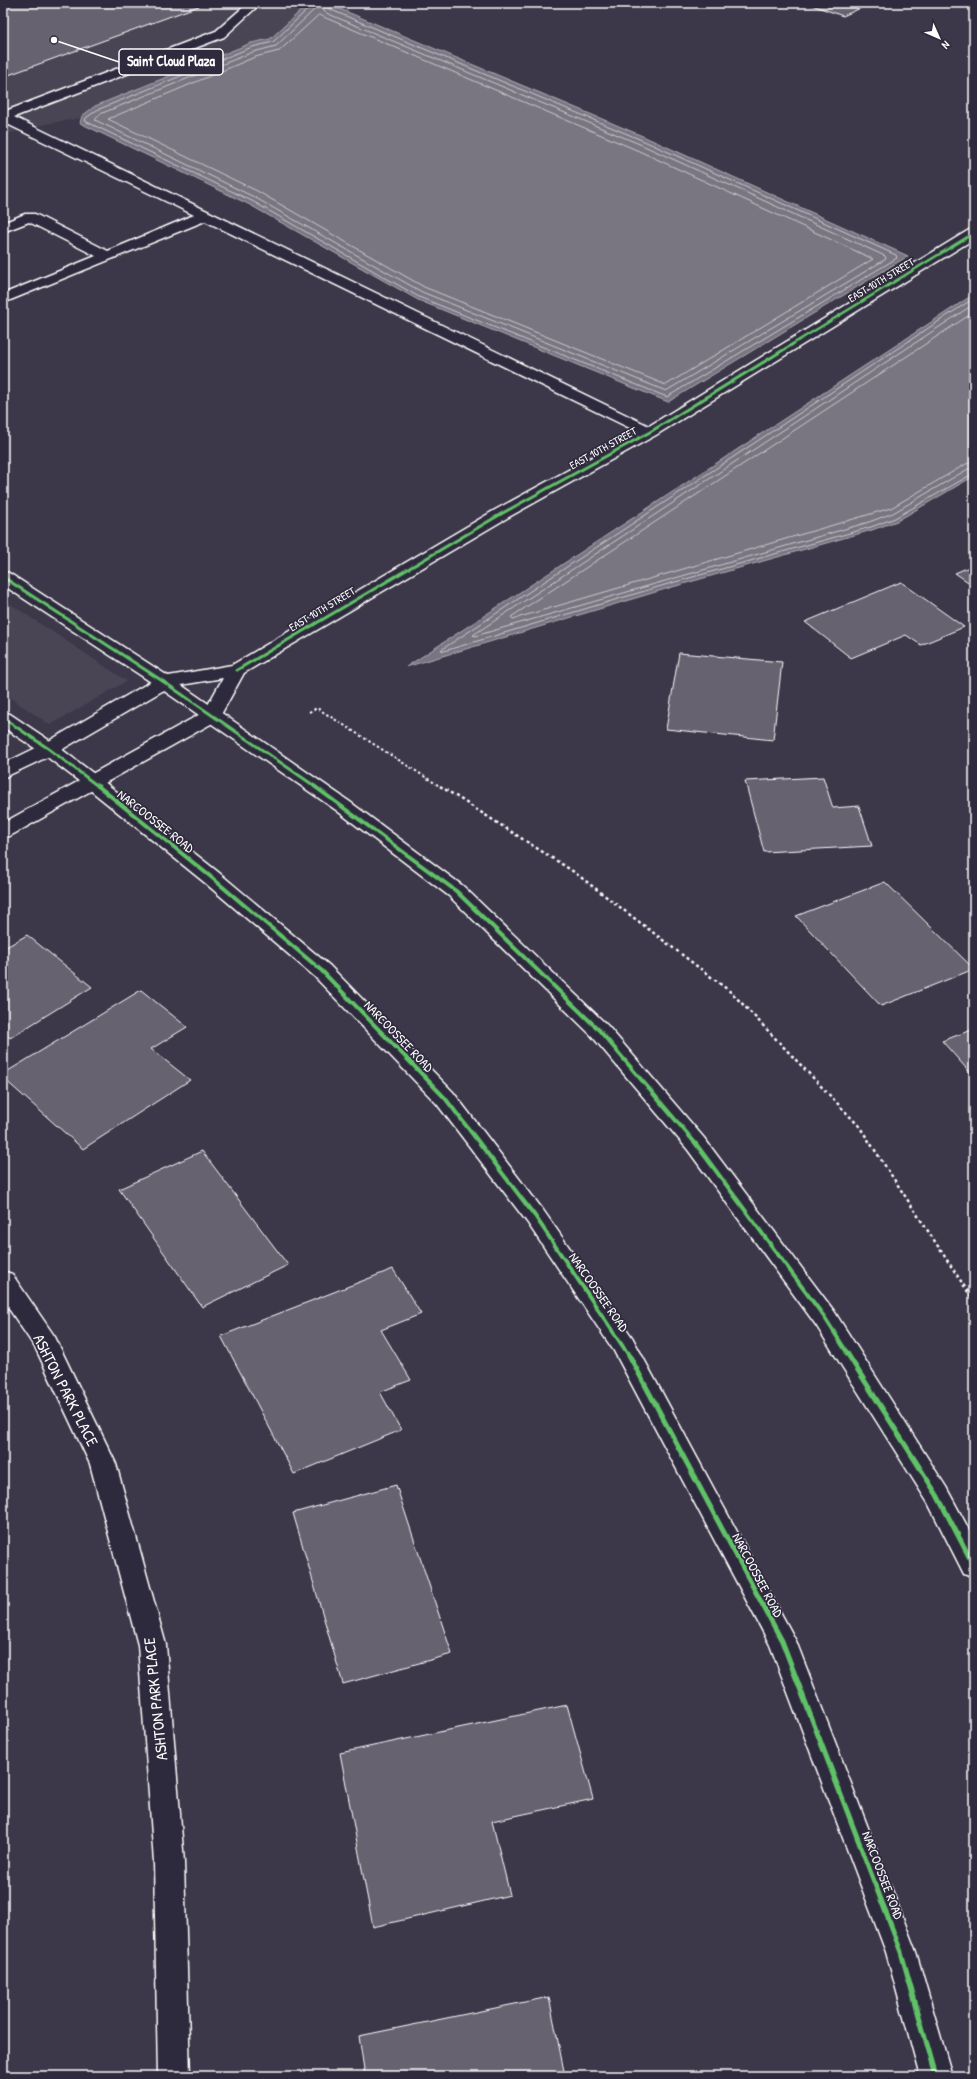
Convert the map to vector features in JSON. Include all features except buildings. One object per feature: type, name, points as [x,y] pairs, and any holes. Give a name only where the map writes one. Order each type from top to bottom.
[{"type":"main road","points":[[3,117],[220,34],[255,3]]},
{"type":"main road","points":[[3,117],[650,432]]},
{"type":"main road","points":[[3,298],[205,216]]},
{"type":"main road","points":[[3,228],[30,218],[107,256]]},
{"type":"main road","name":"EAST 10TH STREET","points":[[49,749],[164,682],[237,670],[502,514],[650,432],[974,233]]},
{"type":"main road","points":[[3,577],[164,682],[343,806],[456,891],[599,1030],[696,1144],[825,1318],[937,1495],[974,1566]]},
{"type":"main road","points":[[3,831],[211,716],[237,670]]},
{"type":"main road","name":"NARCOOSSEE ROAD","points":[[3,718],[49,749],[211,877],[322,971],[445,1098],[535,1216],[623,1344],[782,1641],[901,1952],[936,2076]]},
{"type":"main road","points":[[3,772],[49,749]]},
{"type":"main road","name":"ASHTON PARK PLACE","points":[[3,1281],[46,1344],[103,1464],[152,1645],[169,1862],[174,2076]]},
{"type":"path","points":[[309,712],[316,708],[574,872],[732,993],[859,1126],[974,1301]]},
{"type":"shaded area","points":[[3,3],[309,3],[270,39],[251,43],[82,116],[81,118],[46,124],[3,135]]},
{"type":"shaded area","points":[[3,599],[127,681],[50,725],[3,693]]},
{"type":"water","points":[[309,3],[326,3],[645,137],[908,256],[668,402],[418,300],[250,205],[80,123],[82,116],[95,106],[251,43],[270,39]]},
{"type":"water","points":[[974,294],[974,476],[897,521],[872,530],[669,588],[406,667]]},
{"type":"cycle path","points":[[237,670],[501,514],[650,432],[974,233]]},
{"type":"cycle path","points":[[3,577],[164,682],[343,806],[456,891],[599,1030],[696,1144],[825,1318],[937,1495],[974,1566]]},
{"type":"cycle path","points":[[3,718],[49,749],[91,781],[211,877],[322,971],[445,1098],[535,1216],[623,1344],[782,1641],[901,1952],[936,2076]]},
{"type":"place","name":"Saint Cloud Plaza","points":[[54,40]]}]
